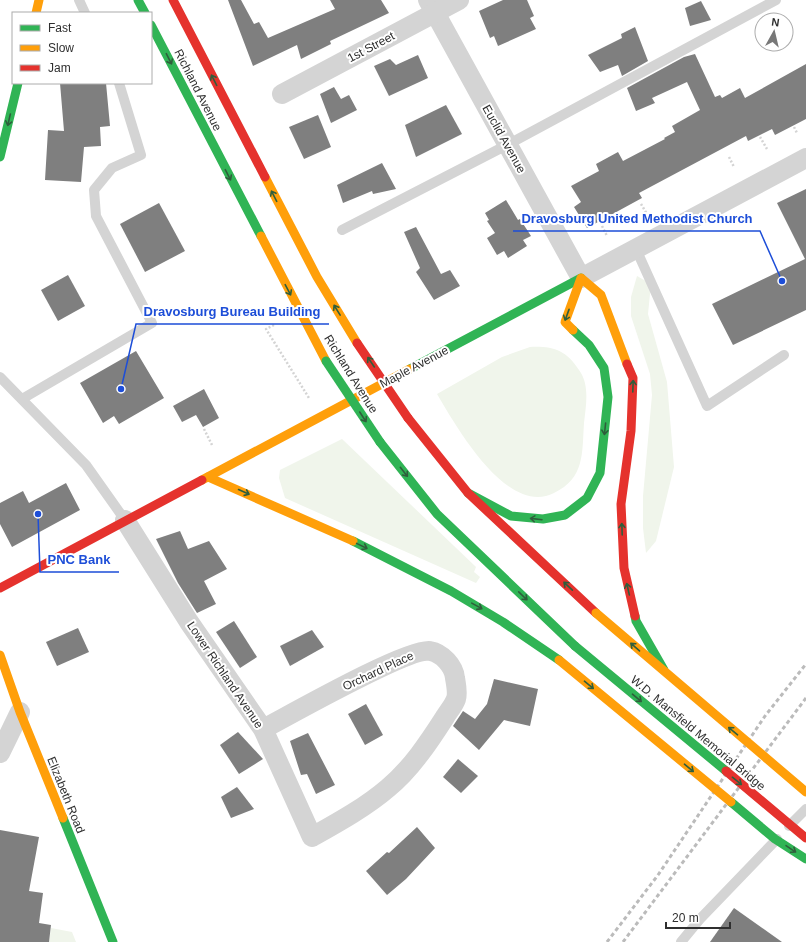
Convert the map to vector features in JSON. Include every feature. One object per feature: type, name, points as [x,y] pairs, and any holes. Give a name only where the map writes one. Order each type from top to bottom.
[{"type":"main road","points":[[36,12],[39,0]]},
{"type":"main road","points":[[138,0],[144,12]]},
{"type":"main road","name":"Richland Avenue","points":[[173,0],[317,277],[357,343],[408,418],[468,493],[596,613]]},
{"type":"main road","name":"Richland Avenue","points":[[152,27],[326,361],[380,442],[437,514],[575,646]]},
{"type":"main road","points":[[0,157],[18,84]]},
{"type":"main road","points":[[468,493],[511,516],[543,519],[565,515],[587,498],[600,473],[608,397],[604,368],[589,345],[564,322],[581,278],[601,295],[633,378],[631,431],[621,504],[624,568],[636,621],[666,675]]},
{"type":"main road","name":"Maple Avenue","points":[[0,588],[581,278]]},
{"type":"main road","points":[[208,477],[337,533],[430,579],[484,610],[559,660],[775,839],[806,859]]},
{"type":"main road","name":"W.D. Mansfield Memorial Bridge","points":[[596,613],[666,675],[806,792]]},
{"type":"main road","name":"W.D. Mansfield Memorial Bridge","points":[[575,646],[806,838]]},
{"type":"main road","name":"Elizabeth Road","points":[[0,655],[20,712],[113,942]]},
{"type":"street","name":"1st Street","points":[[282,94],[431,7],[459,0]]},
{"type":"street","name":"Euclid Avenue","points":[[431,7],[581,278]]},
{"type":"street","name":"Maple Avenue","points":[[581,278],[806,158]]},
{"type":"street","name":"Lower Richland Avenue","points":[[125,520],[189,622],[263,729],[312,838]]},
{"type":"street","name":"Orchard Place","points":[[263,729],[366,675],[413,653],[430,651],[448,661],[455,673],[457,686],[456,699],[433,737],[412,763],[388,789],[343,820],[312,838]]},
{"type":"street","points":[[0,753],[20,712]]},
{"type":"lane","points":[[78,0],[84,12]]},
{"type":"lane","points":[[342,230],[507,145],[776,0]]},
{"type":"lane","points":[[22,399],[152,324],[96,216],[94,190],[112,168],[141,155],[119,84]]},
{"type":"lane","points":[[636,249],[706,406],[784,355]]},
{"type":"lane","points":[[0,377],[86,465],[125,520]]},
{"type":"lane","points":[[681,942],[700,918],[806,809]]},
{"type":"path","points":[[794,127],[796,133]]},
{"type":"path","points":[[760,137],[767,149]]},
{"type":"path","points":[[729,157],[734,166]]},
{"type":"path","points":[[641,204],[647,214]]},
{"type":"path","points":[[602,226],[607,236]]},
{"type":"path","points":[[274,325],[266,329],[305,391]]},
{"type":"path","points":[[204,429],[212,445]]},
{"type":"shaded area","points":[[637,276],[651,284],[648,314],[667,382],[674,467],[656,541],[646,553],[643,528],[643,496],[652,395],[650,374],[631,316],[631,297]]},
{"type":"shaded area","points":[[530,347],[546,347],[564,354],[579,370],[585,382],[586,389],[582,454],[577,472],[564,487],[554,493],[536,497],[519,492],[501,481],[470,446],[437,394],[502,357]]},
{"type":"shaded area","points":[[342,439],[476,567],[474,572],[480,577],[476,583],[285,498],[279,478],[280,470]]},
{"type":"shaded area","points":[[51,928],[72,932],[76,942],[49,942]]},
{"type":"building","points":[[228,0],[241,0],[254,24],[259,22],[268,38],[335,9],[330,0],[381,0],[389,13],[330,41],[331,44],[301,59],[297,45],[253,66]]},
{"type":"building","points":[[503,0],[527,0],[534,16],[530,18],[536,29],[498,46],[494,36],[490,38],[479,11]]},
{"type":"building","points":[[701,1],[711,20],[690,26],[685,8]]},
{"type":"building","points":[[635,27],[648,61],[622,76],[618,65],[600,72],[588,55],[622,38],[621,34]]},
{"type":"building","points":[[695,54],[715,97],[720,95],[722,98],[740,88],[745,98],[806,64],[806,119],[775,135],[772,129],[748,141],[746,136],[639,193],[642,198],[587,228],[574,207],[581,202],[571,186],[599,171],[596,164],[618,152],[623,161],[665,139],[664,138],[675,132],[672,126],[700,110],[687,82],[652,98],[655,103],[636,111],[627,88],[684,57]]},
{"type":"building","points":[[418,55],[428,78],[389,96],[374,66],[390,59],[396,65]]},
{"type":"building","points":[[60,84],[106,84],[110,126],[100,127],[101,146],[84,147],[81,182],[45,180],[48,130],[64,131]]},
{"type":"building","points":[[334,87],[341,99],[349,95],[357,110],[331,123],[320,94]]},
{"type":"building","points":[[446,105],[462,134],[416,157],[405,125]]},
{"type":"building","points":[[318,115],[331,147],[304,159],[289,127]]},
{"type":"building","points":[[382,163],[396,189],[373,194],[372,191],[343,203],[337,185]]},
{"type":"building","points":[[806,189],[806,310],[733,345],[712,304],[805,259],[777,203]]},
{"type":"building","points":[[506,200],[518,220],[520,219],[531,236],[523,240],[527,246],[508,258],[504,251],[497,255],[487,238],[495,233],[487,221],[489,220],[485,213]]},
{"type":"building","points":[[159,203],[185,251],[145,272],[120,224]]},
{"type":"building","points":[[416,227],[441,274],[450,270],[460,286],[434,300],[416,272],[420,268],[404,232]]},
{"type":"building","points":[[68,275],[85,306],[58,321],[41,290]]},
{"type":"building","points":[[136,351],[164,398],[119,424],[114,416],[103,423],[80,383]]},
{"type":"building","points":[[204,389],[219,418],[203,427],[196,415],[182,422],[173,406]]},
{"type":"building","points":[[66,483],[80,510],[12,547],[0,524],[0,503],[23,491],[29,503]]},
{"type":"building","points":[[180,531],[188,549],[209,541],[227,569],[204,581],[216,604],[197,613],[178,583],[156,539]]},
{"type":"building","points":[[234,621],[257,657],[240,668],[216,632]]},
{"type":"building","points":[[78,628],[89,652],[57,666],[46,642]]},
{"type":"building","points":[[312,630],[324,647],[290,666],[280,646]]},
{"type":"building","points":[[494,679],[538,689],[530,726],[504,720],[479,750],[453,726],[463,711],[475,719],[487,704]]},
{"type":"building","points":[[366,704],[383,735],[365,745],[348,714]]},
{"type":"building","points":[[238,732],[263,759],[239,774],[220,745]]},
{"type":"building","points":[[308,733],[335,785],[316,794],[307,774],[301,775],[290,741]]},
{"type":"building","points":[[458,759],[478,776],[461,793],[443,777]]},
{"type":"building","points":[[237,787],[254,809],[231,818],[221,797]]},
{"type":"building","points":[[417,827],[435,848],[406,879],[387,895],[366,871],[387,852],[389,853]]},
{"type":"building","points":[[0,830],[39,837],[29,891],[43,893],[39,923],[51,925],[49,942],[0,942]]},
{"type":"building","points":[[734,908],[782,942],[710,942]]},
{"type":"railway","points":[[607,942],[658,875],[765,716],[806,664]]},
{"type":"railway","points":[[623,942],[806,698]]},
{"type":"traffic: fast","points":[[138,0],[144,12]]},
{"type":"traffic: fast","points":[[152,27],[261,236]]},
{"type":"traffic: fast","points":[[0,157],[18,84]]},
{"type":"traffic: fast","points":[[410,369],[581,278]]},
{"type":"traffic: fast","points":[[468,493],[511,516],[543,519],[565,515],[587,498],[600,473],[608,397],[604,368],[589,345],[573,330]]},
{"type":"traffic: fast","points":[[326,361],[380,442]]},
{"type":"traffic: fast","points":[[380,442],[437,514],[575,646]]},
{"type":"traffic: fast","points":[[353,541],[451,591],[503,622],[559,660]]},
{"type":"traffic: fast","points":[[635,616],[636,621],[664,670]]},
{"type":"traffic: fast","points":[[575,646],[726,771]]},
{"type":"traffic: fast","points":[[731,802],[775,839],[806,859]]},
{"type":"traffic: fast","points":[[63,818],[113,942]]},
{"type":"traffic: slow","points":[[36,12],[39,0]]},
{"type":"traffic: slow","points":[[265,177],[317,277],[357,343]]},
{"type":"traffic: slow","points":[[261,236],[326,361]]},
{"type":"traffic: slow","points":[[573,330],[565,322],[581,278],[601,295],[627,364]]},
{"type":"traffic: slow","points":[[202,480],[410,369]]},
{"type":"traffic: slow","points":[[208,477],[353,541]]},
{"type":"traffic: slow","points":[[596,613],[806,792]]},
{"type":"traffic: slow","points":[[0,655],[20,712],[63,818]]},
{"type":"traffic: slow","points":[[559,660],[731,802]]},
{"type":"traffic: jam","points":[[173,0],[265,177]]},
{"type":"traffic: jam","points":[[357,343],[408,418]]},
{"type":"traffic: jam","points":[[627,364],[633,378],[631,431],[621,504],[624,568],[635,616]]},
{"type":"traffic: jam","points":[[408,418],[468,493],[596,613]]},
{"type":"traffic: jam","points":[[0,588],[202,480]]},
{"type":"traffic: jam","points":[[726,771],[806,838]]},
{"type":"place","name":"Dravosburg United Methodist Church","points":[[782,281]]},
{"type":"place","name":"Dravosburg Bureau Building","points":[[121,389]]},
{"type":"place","name":"PNC Bank","points":[[38,514]]}]
